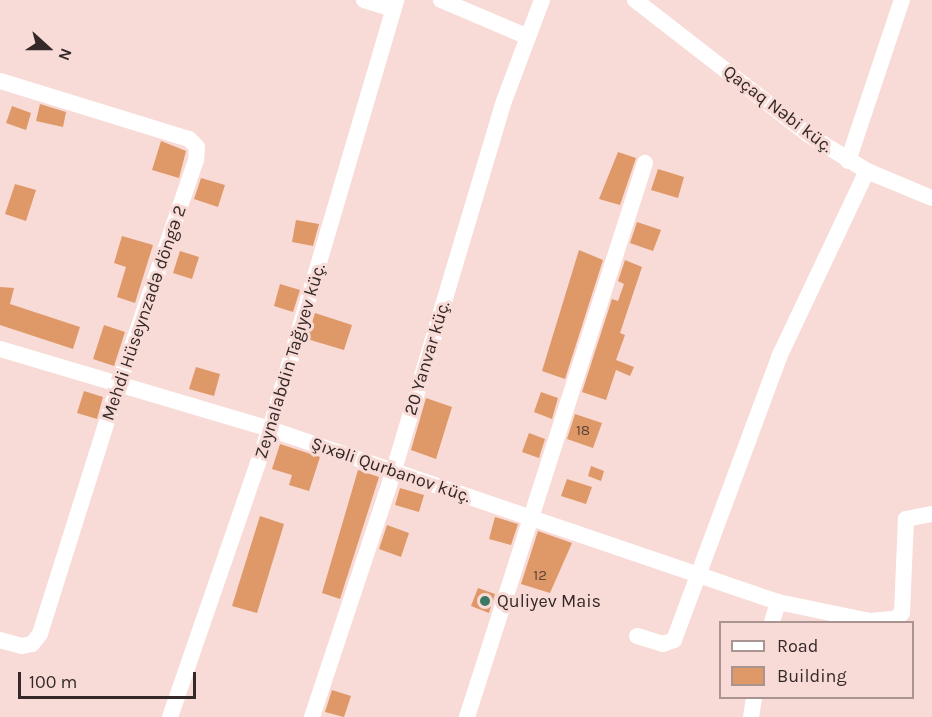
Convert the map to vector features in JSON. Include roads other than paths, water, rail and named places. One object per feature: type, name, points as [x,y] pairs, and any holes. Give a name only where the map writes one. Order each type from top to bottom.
[{"type":"street","points":[[364,0],[395,4]]},
{"type":"street","points":[[441,0],[526,36]]},
{"type":"street","name":"20 Yanvar küç.","points":[[312,717],[393,473],[526,36],[542,0]]},
{"type":"street","name":"Qaçaq Nəbi küç.","points":[[635,0],[810,135],[848,161],[932,198]]},
{"type":"street","points":[[848,161],[902,0]]},
{"type":"street","name":"Zeynalabdin Tağıyev küç.","points":[[170,717],[270,429],[395,4]]},
{"type":"street","name":"Mehdi Hüseynzadə döngə 2","points":[[0,81],[189,139],[197,147],[196,160],[119,383],[40,634],[32,644],[22,646],[0,640]]},
{"type":"street","points":[[467,717],[645,163]]},
{"type":"street","points":[[637,636],[663,644],[674,640],[779,357],[867,171]]},
{"type":"street","name":"Şıxəli Qurbanov küç.","points":[[0,349],[270,429],[393,473],[533,517],[778,602],[870,621],[895,619],[902,613],[906,519],[932,514]]},
{"type":"street","points":[[772,621],[778,602]]},
{"type":"street","points":[[751,717],[754,699]]},
{"type":"place","name":"Quliyev Mais","points":[[485,601]]}]
